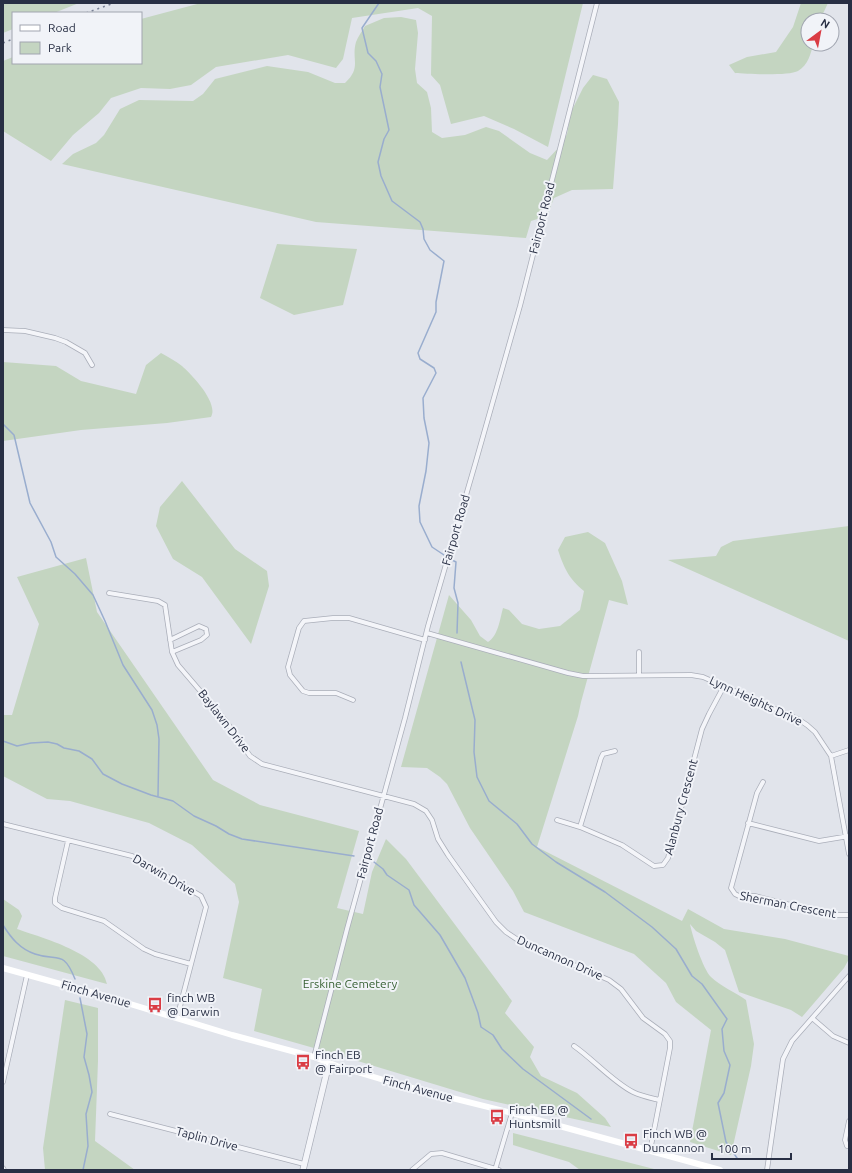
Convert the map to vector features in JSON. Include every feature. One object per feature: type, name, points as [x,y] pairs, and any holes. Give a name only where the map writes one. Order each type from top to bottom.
[{"type":"main road","name":"Finch Avenue","points":[[3,968],[314,1057],[404,1086],[512,1113],[720,1170]]},
{"type":"street","name":"Fairport Road","points":[[314,1057],[426,633],[520,306],[597,3]]},
{"type":"street","points":[[3,330],[25,331],[55,338],[85,353],[92,365]]},
{"type":"street","name":"Baylawn Drive","points":[[110,593],[158,601],[165,605],[172,652],[178,665],[226,721],[250,756],[262,764],[383,796]]},
{"type":"street","points":[[353,700],[336,693],[309,693],[303,691],[290,675],[288,667],[298,628],[304,621],[349,618],[425,640]]},
{"type":"street","points":[[170,640],[199,626],[206,629],[207,635],[201,640],[172,652]]},
{"type":"street","name":"Lynn Heights Drive","points":[[426,633],[583,676],[703,676],[798,719],[816,732],[832,756],[848,836],[849,854]]},
{"type":"street","points":[[638,652],[638,675]]},
{"type":"street","name":"Alanbury Crescent","points":[[558,820],[580,827],[622,845],[654,866],[663,865],[668,858],[702,729],[724,686]]},
{"type":"street","points":[[832,756],[849,750]]},
{"type":"street","points":[[580,827],[601,758],[603,754],[615,751]]},
{"type":"street","name":"Sherman Crescent","points":[[763,782],[757,794],[748,823],[731,888],[735,894],[739,896],[755,896],[831,915],[849,915]]},
{"type":"street","name":"Duncannon Drive","points":[[383,796],[414,804],[426,811],[432,820],[438,839],[448,855],[496,922],[506,932],[521,942],[609,980],[621,989],[643,1018],[665,1034],[670,1040],[670,1048],[650,1151]]},
{"type":"street","points":[[748,823],[819,841],[848,836]]},
{"type":"street","name":"Darwin Drive","points":[[3,824],[132,856],[201,896],[206,907],[177,1018]]},
{"type":"street","points":[[68,841],[55,903],[62,908],[104,920],[144,949],[155,954],[191,964]]},
{"type":"street","points":[[3,1082],[27,975]]},
{"type":"street","points":[[767,1170],[783,1059],[792,1041],[849,976]]},
{"type":"street","points":[[812,1018],[833,1036],[849,1043]]},
{"type":"street","points":[[574,1046],[633,1092],[659,1100]]},
{"type":"street","points":[[303,1167],[329,1063]]},
{"type":"street","points":[[412,1170],[431,1154],[442,1153],[496,1170],[512,1113]]},
{"type":"street","name":"Taplin Drive","points":[[110,1114],[303,1167]]},
{"type":"street","points":[[849,1121],[845,1140],[847,1146],[849,1146]]},
{"type":"green space","points":[[3,3],[79,3],[56,12],[12,12],[12,29],[3,33]]},
{"type":"green space","points":[[201,3],[583,3],[548,147],[514,129],[484,116],[451,124],[440,85],[431,75],[432,16],[418,8],[352,18],[343,59],[336,68],[288,55],[216,67],[191,85],[170,89],[141,88],[111,98],[99,113],[73,135],[51,161],[3,131],[3,61],[12,57],[12,64],[142,64],[142,19]]},
{"type":"green space","points":[[801,3],[828,3],[824,12],[800,12],[800,52],[811,52],[807,62],[798,71],[786,74],[735,73],[729,65],[747,57],[776,52],[793,27]]},
{"type":"green space","points":[[401,17],[416,20],[418,33],[415,69],[417,83],[427,92],[431,108],[432,132],[442,138],[465,135],[486,127],[499,131],[530,153],[547,160],[561,145],[567,134],[571,112],[583,88],[593,75],[607,79],[619,102],[613,189],[572,190],[554,198],[547,216],[531,221],[526,238],[316,222],[62,164],[73,154],[96,143],[104,135],[120,109],[139,100],[193,101],[203,94],[215,79],[267,66],[308,72],[335,83],[345,83],[355,68],[356,42],[365,26],[384,18]]},
{"type":"green space","points":[[277,244],[357,249],[343,305],[294,315],[260,298]]},
{"type":"green space","points":[[161,353],[182,366],[198,382],[211,404],[211,417],[167,423],[81,430],[3,441],[3,362],[56,366],[81,381],[136,394],[146,365]]},
{"type":"green space","points":[[182,481],[235,549],[267,571],[269,586],[251,644],[202,577],[173,559],[156,526],[160,507]]},
{"type":"green space","points":[[849,526],[849,641],[668,560],[716,556],[721,547],[733,541]]},
{"type":"green space","points":[[588,532],[605,543],[622,581],[628,605],[609,600],[578,716],[537,847],[682,921],[688,909],[724,929],[785,939],[849,956],[844,968],[802,1017],[791,1010],[739,992],[725,950],[715,942],[696,931],[690,924],[698,952],[708,973],[718,983],[746,1000],[754,1044],[751,1066],[731,1155],[690,1142],[711,1030],[676,1002],[666,983],[634,954],[524,912],[513,891],[470,828],[447,784],[427,768],[401,767],[449,595],[471,620],[480,636],[488,642],[496,632],[503,608],[509,610],[522,624],[539,629],[560,626],[580,610],[584,591],[574,582],[568,573],[558,550],[565,537]]},
{"type":"green space","name":"Erskine Cemetery","points":[[86,558],[97,612],[213,780],[260,805],[359,831],[337,908],[363,914],[372,872],[386,839],[406,859],[512,1001],[505,1013],[534,1047],[530,1057],[541,1076],[577,1093],[605,1118],[611,1127],[483,1099],[254,1031],[262,989],[223,978],[239,902],[235,884],[192,845],[149,823],[70,801],[47,799],[3,776],[3,715],[12,715],[39,624],[17,577]]},
{"type":"green space","points":[[3,899],[19,910],[22,916],[17,929],[55,942],[82,955],[94,964],[102,973],[107,984],[3,956]]},
{"type":"green space","points":[[65,1000],[98,1008],[95,1141],[135,1170],[45,1170],[43,1148]]},
{"type":"green space","points":[[513,1133],[658,1170],[580,1170],[569,1162],[513,1145]]},
{"type":"waterway","points":[[379,3],[362,28],[368,53],[376,61],[382,74],[380,87],[389,130],[384,139],[378,162],[381,176],[392,201],[420,222],[423,229],[424,239],[430,250],[444,261],[436,302],[436,312],[418,353],[420,359],[434,368],[436,373],[423,398],[424,418],[429,443],[426,471],[419,506],[420,522],[432,547],[444,555]]},
{"type":"waterway","points":[[3,424],[14,435],[30,503],[51,542],[56,557],[75,574],[93,595],[123,665],[152,710],[157,725],[159,739],[158,796]]},
{"type":"waterway","points":[[452,560],[456,562],[454,588],[458,603],[457,633]]},
{"type":"waterway","points":[[461,662],[475,720],[474,752],[477,777],[489,801],[517,824],[532,844],[556,862],[605,892],[652,927],[676,949],[692,976],[702,984],[727,1019],[722,1029],[724,1051],[730,1065],[724,1093],[718,1103],[726,1142],[737,1158]]},
{"type":"waterway","points":[[3,741],[17,746],[48,742],[57,744],[64,748],[79,751],[92,759],[103,774],[122,784],[151,795],[173,801],[194,816],[242,839],[354,856]]},
{"type":"waterway","points":[[374,862],[383,869],[387,875],[409,890],[414,905],[440,935],[465,978],[478,1013],[481,1027],[493,1035],[502,1049],[523,1069],[591,1119]]},
{"type":"waterway","points":[[3,925],[13,939],[20,946],[30,952],[63,960],[71,970],[75,979]]},
{"type":"waterway","points":[[80,998],[87,1034],[84,1057],[92,1092],[86,1114],[88,1146],[83,1170]]},
{"type":"railway","points":[[89,12],[114,3]]},
{"type":"railway","points":[[3,43],[12,39]]},
{"type":"place","name":"finch WB @ Darwin","points":[[155,1005]]},
{"type":"place","name":"Finch EB @ Fairport","points":[[303,1062]]},
{"type":"place","name":"Finch EB @ Huntsmill","points":[[497,1117]]},
{"type":"place","name":"Finch WB @ Duncannon","points":[[631,1141]]}]
